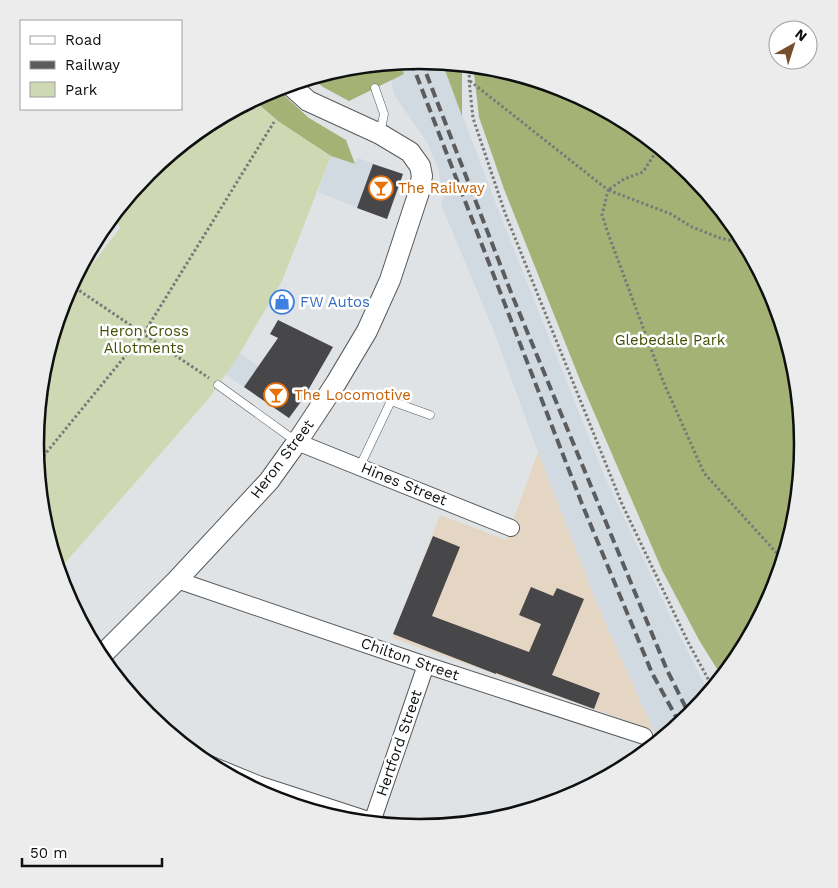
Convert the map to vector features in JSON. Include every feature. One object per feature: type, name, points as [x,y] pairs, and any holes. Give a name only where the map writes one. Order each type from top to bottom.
[{"type":"street","points":[[296,90],[308,101],[380,134]]},
{"type":"street","name":"Heron Street","points":[[106,651],[177,580],[269,481],[297,442],[367,331],[390,280],[420,192],[422,176],[420,166],[410,152],[380,134]]},
{"type":"street","name":"Hines Street","points":[[297,442],[510,528]]},
{"type":"street","name":"Chilton Street","points":[[177,580],[426,665],[644,736]]},
{"type":"street","name":"Hertford Street","points":[[377,817],[426,665]]},
{"type":"street","points":[[264,786],[330,808]]},
{"type":"lane","points":[[375,88],[384,114],[380,134]]},
{"type":"lane","points":[[218,385],[297,442]]},
{"type":"lane","points":[[360,466],[391,400],[430,414]]},
{"type":"path","points":[[470,72],[473,118],[505,213],[622,504],[688,642],[709,681]]},
{"type":"path","points":[[469,80],[608,190],[670,214],[692,227],[734,241]]},
{"type":"path","points":[[44,455],[144,333],[274,122]]},
{"type":"path","points":[[655,153],[643,172],[624,179],[608,190],[602,215],[663,381],[704,473],[777,554]]},
{"type":"path","points":[[77,289],[218,385]]},
{"type":"shaded area","points":[[419,69],[445,70],[604,475],[672,620],[705,686],[684,709],[655,735],[596,602],[495,334],[441,204],[444,195],[441,189],[439,171],[428,144],[395,96],[391,80],[349,101],[318,83],[370,72]]},
{"type":"shaded area","points":[[331,156],[354,164],[358,158],[403,174],[387,219],[318,192]]},
{"type":"shaded area","name":"The Locomotive","points":[[240,353],[303,399],[289,418],[225,374]]},
{"type":"shaded area","points":[[538,452],[596,602],[653,730],[392,638],[440,515],[506,540]]},
{"type":"green space","points":[[402,70],[404,74],[349,101],[318,83],[370,72]]},
{"type":"green space","points":[[445,70],[462,72],[462,116]]},
{"type":"green space","name":"Glebedale Park","points":[[474,73],[540,89],[563,97],[607,119],[647,146],[701,197],[717,216],[744,256],[766,300],[781,347],[791,395],[794,444],[791,493],[781,541],[766,588],[744,632],[718,671],[699,640],[662,570],[580,380],[504,189],[479,117]]},
{"type":"green space","points":[[283,94],[309,118],[346,140],[355,164],[331,156],[278,121],[259,104]]},
{"type":"green space","name":"Heron Cross Allotments","points":[[259,104],[278,121],[331,156],[282,281],[240,353],[210,397],[64,564],[51,517],[45,469],[45,419],[51,371],[64,323],[82,278],[121,227],[116,223],[121,216],[172,162],[211,132]]},
{"type":"building","points":[[373,164],[403,174],[387,219],[357,208]]},
{"type":"building","points":[[278,320],[333,347],[303,399],[289,418],[244,387],[278,338],[270,334]]},
{"type":"building","points":[[433,536],[460,547],[432,616],[529,652],[541,624],[519,615],[531,587],[553,596],[557,588],[584,599],[552,675],[600,693],[594,709],[393,634]]},
{"type":"railway","points":[[414,69],[582,504],[652,673],[676,717]]},
{"type":"railway","points":[[425,69],[512,295],[667,670],[686,707]]},
{"type":"place","name":"The Railway","points":[[381,188]]},
{"type":"place","name":"FW Autos","points":[[282,302]]},
{"type":"place","name":"The Locomotive","points":[[276,395]]}]
